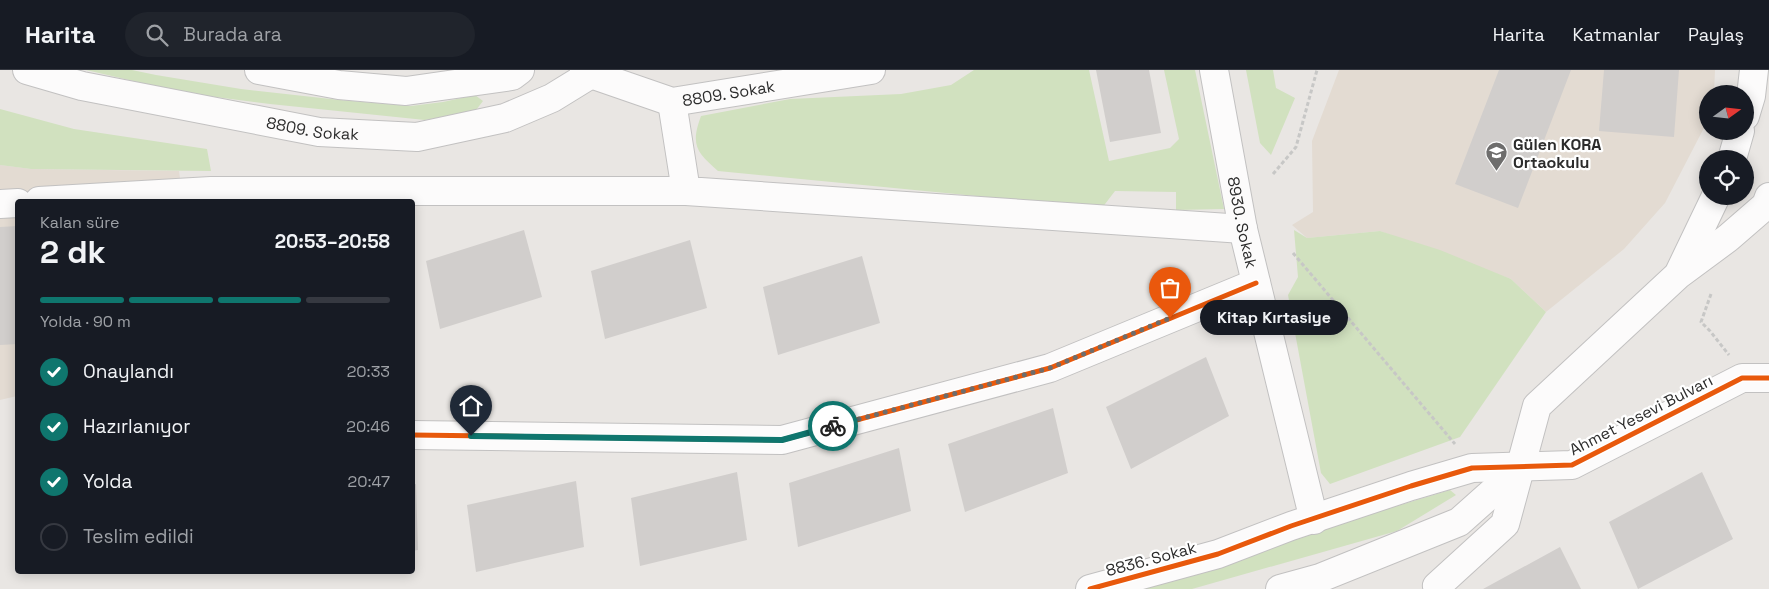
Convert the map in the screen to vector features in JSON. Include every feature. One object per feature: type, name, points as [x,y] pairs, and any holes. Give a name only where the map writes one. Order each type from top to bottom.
[{"type":"street","name":"8809. Sokak","points":[[27,70],[82,86],[319,132],[417,137],[505,118],[552,98],[589,71],[672,102],[871,70]]},
{"type":"street","points":[[260,70],[340,78],[406,91],[512,76],[520,70]]},
{"type":"street","name":"8930. Sokak","points":[[1214,70],[1243,229],[1314,520]]},
{"type":"street","points":[[1752,85],[1754,70]]},
{"type":"street","points":[[672,102],[686,191]]},
{"type":"street","points":[[108,199],[211,196],[686,191],[1243,229]]},
{"type":"street","points":[[1435,588],[1505,524],[1537,406],[1678,275],[1728,238],[1768,202]]},
{"type":"street","points":[[0,204],[15,203]]},
{"type":"street","points":[[1678,275],[1712,205]]},
{"type":"street","points":[[415,435],[782,440],[1050,368],[1256,283]]},
{"type":"street","points":[[1735,367],[1769,360]]},
{"type":"street","name":"Ahmet Yesevi Bulvarı","points":[[1314,520],[1411,486],[1472,468],[1572,465],[1735,367],[1769,378]]},
{"type":"street","points":[[1280,589],[1320,578],[1459,522],[1522,466]]},
{"type":"street","name":"8836. Sokak","points":[[1090,589],[1218,554],[1290,526],[1314,520]]},
{"type":"path","points":[[1272,174],[1296,147],[1317,70]]},
{"type":"path","points":[[1293,253],[1457,446]]},
{"type":"path","points":[[1711,294],[1701,322],[1710,331],[1735,367]]},
{"type":"shaded area","name":"Gülen KORA Ortaokulu","points":[[1339,70],[1715,70],[1714,85],[1699,85],[1699,137],[1665,203],[1624,249],[1546,312],[1511,279],[1380,231],[1307,238],[1292,225],[1313,212],[1312,141]]},
{"type":"shaded area","points":[[0,165],[31,169],[179,171],[183,199],[15,199],[15,396],[0,400]]},
{"type":"green space","points":[[86,70],[132,70],[241,89],[411,106],[475,95],[483,101],[476,110],[425,120],[185,93]]},
{"type":"green space","points":[[974,70],[1089,70],[1109,161],[1170,148],[1179,139],[1164,70],[1195,70],[1224,209],[1176,210],[1176,192],[1115,191],[1102,208],[718,171],[700,153],[696,142],[701,116],[790,99],[901,94],[951,85]]},
{"type":"green space","points":[[1246,70],[1273,70],[1276,88],[1295,98],[1271,155],[1260,143]]},
{"type":"green space","points":[[0,109],[74,129],[207,149],[211,171],[31,169],[0,165]]},
{"type":"green space","points":[[1294,230],[1307,238],[1380,231],[1440,250],[1511,279],[1546,312],[1460,437],[1330,484],[1321,473],[1288,295],[1298,277]]},
{"type":"green space","points":[[1450,490],[1456,495],[1397,531],[1192,589],[1121,589]]},
{"type":"building","points":[[1096,70],[1149,70],[1161,133],[1110,142]]},
{"type":"building","points":[[1499,70],[1571,70],[1518,208],[1455,184]]},
{"type":"building","points":[[1604,70],[1679,70],[1674,137],[1599,131]]},
{"type":"building","points":[[15,226],[15,344],[0,345],[0,227]]},
{"type":"building","points":[[524,230],[542,297],[440,329],[426,261]]},
{"type":"building","points":[[690,240],[707,308],[605,339],[591,271]]},
{"type":"building","points":[[862,256],[880,323],[778,355],[763,287]]},
{"type":"building","points":[[1206,357],[1229,416],[1131,469],[1106,407]]},
{"type":"building","points":[[1053,408],[1068,473],[965,512],[948,444]]},
{"type":"building","points":[[899,448],[911,511],[798,547],[789,483]]},
{"type":"building","points":[[737,472],[747,540],[640,566],[631,498]]},
{"type":"building","points":[[1702,472],[1733,539],[1638,589],[1609,522]]},
{"type":"building","points":[[576,481],[584,547],[476,572],[467,505]]},
{"type":"building","points":[[415,484],[418,550],[415,550]]},
{"type":"building","points":[[1560,547],[1581,589],[1483,589]]},
{"type":"cycle path","points":[[415,435],[782,440],[1050,368],[1256,283]]},
{"type":"cycle path","points":[[1090,589],[1218,554],[1291,526],[1472,468],[1572,465],[1742,378],[1769,378]]},
{"type":"way so far","points":[[833,426],[1050,368],[1170,318]]},
{"type":"place","name":"Gülen KORA Ortaokulu","points":[[1497,172]]},
{"type":"place","name":"Kitap Kırtasiye","points":[[1170,318]]},
{"type":"route","points":[[471,436],[782,440],[833,426]]}]
